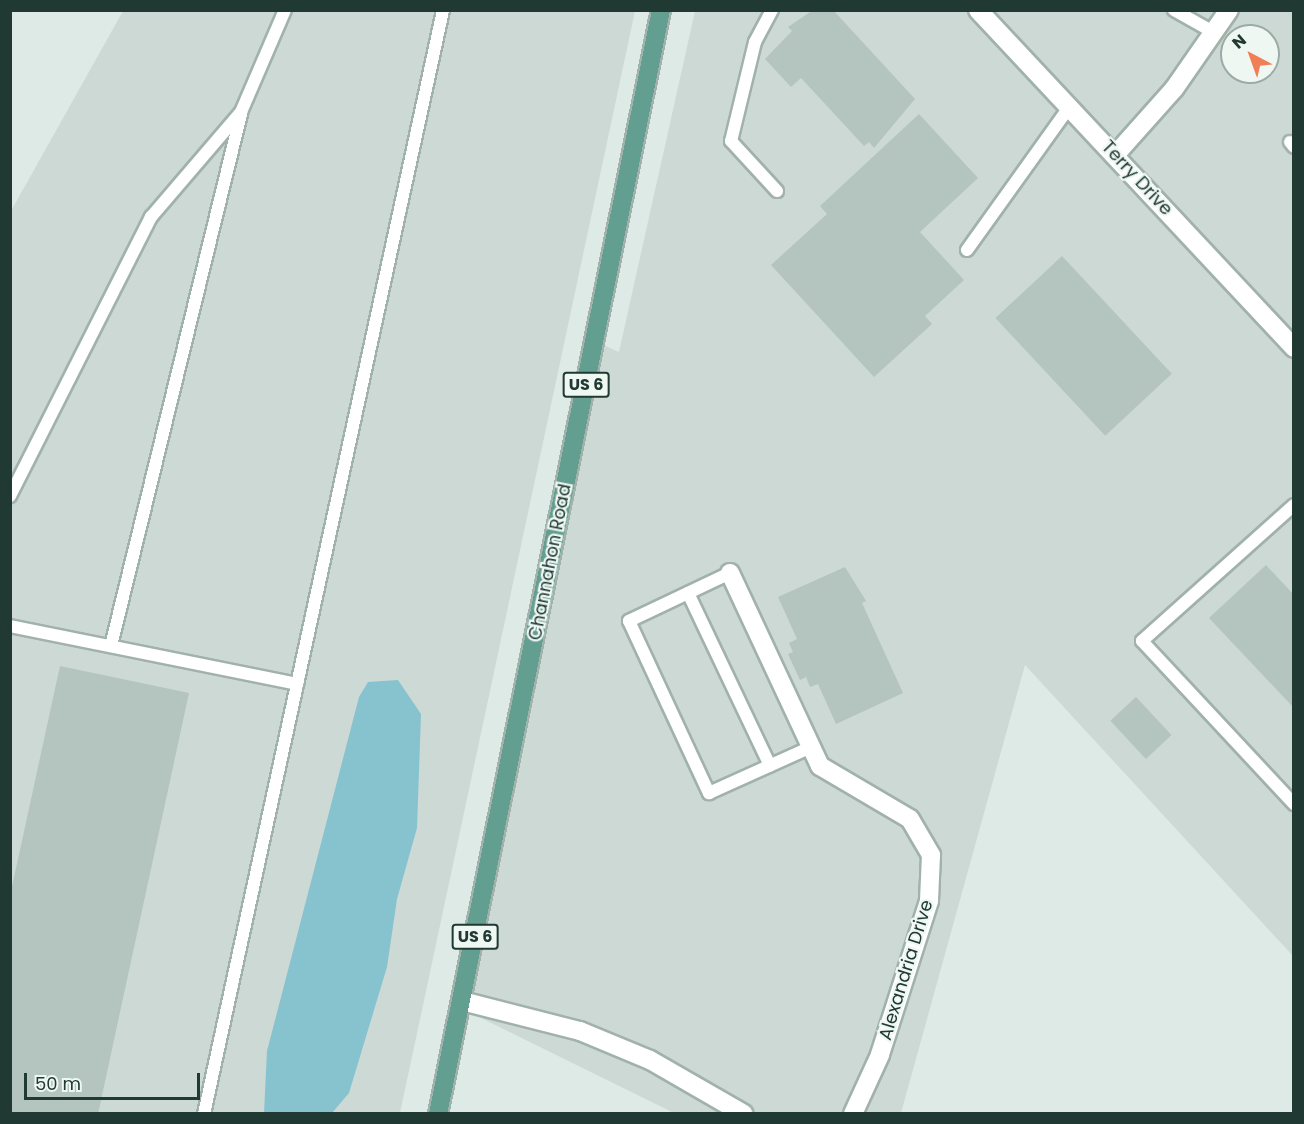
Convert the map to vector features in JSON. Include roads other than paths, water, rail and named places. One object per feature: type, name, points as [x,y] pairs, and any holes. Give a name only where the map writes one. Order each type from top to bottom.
[{"type":"main road","name":"Channahon Road","points":[[438,1113],[661,10]]},
{"type":"street","points":[[1116,154],[1215,33],[1229,10]]},
{"type":"street","name":"Terry Drive","points":[[978,11],[1116,154],[1293,348]]},
{"type":"street","name":"Alexandria Drive","points":[[729,573],[820,766],[910,819],[931,855],[929,901],[880,1055],[853,1113]]},
{"type":"street","points":[[462,1001],[600,1040],[650,1060],[744,1113]]},
{"type":"lane","points":[[111,646],[241,112],[285,10]]},
{"type":"lane","points":[[204,1113],[443,10]]},
{"type":"lane","points":[[772,10],[751,52],[731,141],[777,191]]},
{"type":"lane","points":[[1174,10],[1215,33]]},
{"type":"lane","points":[[967,250],[1070,106]]},
{"type":"lane","points":[[10,496],[151,217],[241,112]]},
{"type":"lane","points":[[1293,505],[1142,641],[1293,804]]},
{"type":"lane","points":[[729,573],[629,621],[709,793],[812,747]]},
{"type":"lane","points":[[688,593],[770,766]]},
{"type":"lane","points":[[10,626],[297,684]]},
{"type":"water","points":[[398,680],[421,714],[417,828],[397,899],[387,967],[349,1093],[332,1113],[264,1113],[267,1051],[359,697],[368,682]]}]
